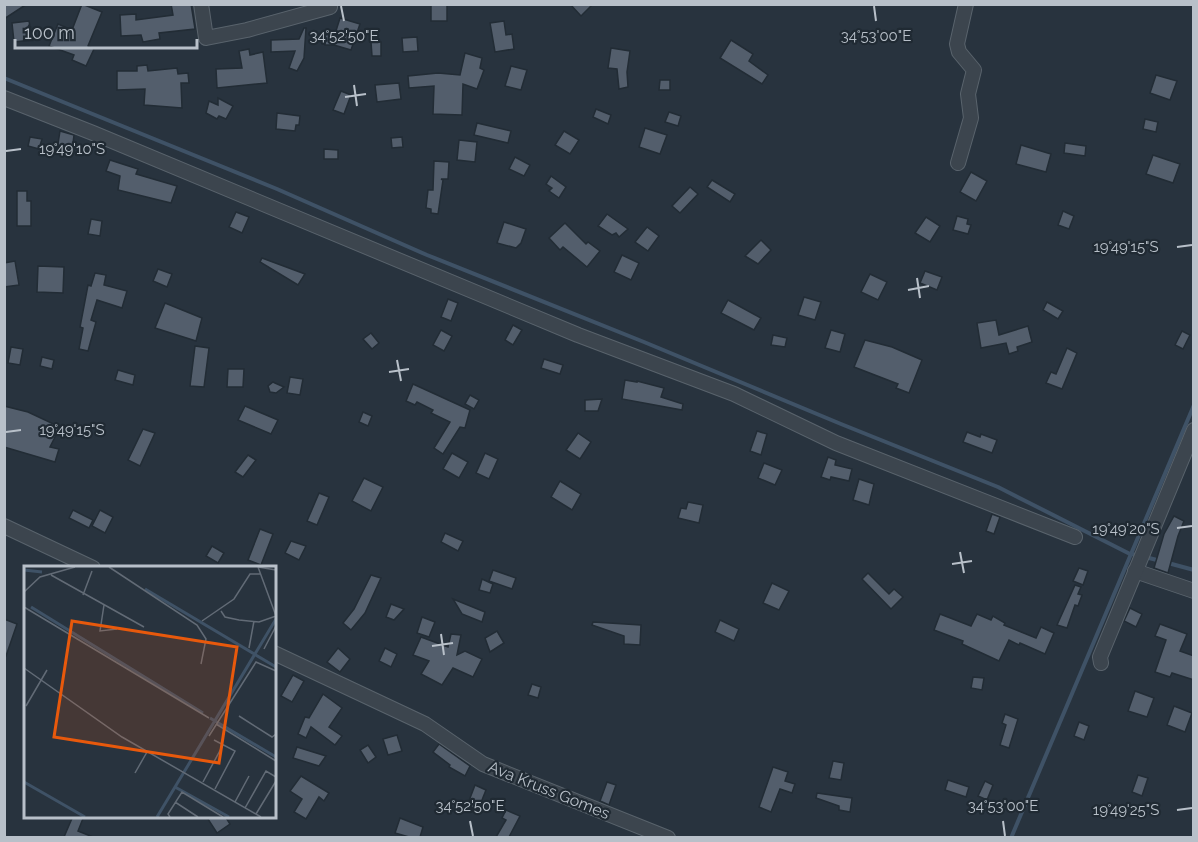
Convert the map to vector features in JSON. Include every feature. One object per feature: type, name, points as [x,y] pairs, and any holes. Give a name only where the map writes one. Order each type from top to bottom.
[{"type":"street","points":[[201,4],[206,39],[330,7]]},
{"type":"street","points":[[958,163],[971,118],[968,94],[974,70],[959,52],[957,44],[966,4]]},
{"type":"street","points":[[4,98],[104,137],[578,335],[735,394],[836,443],[1075,537]]},
{"type":"street","points":[[1101,663],[1100,657],[1194,430]]},
{"type":"street","points":[[4,526],[91,566]]},
{"type":"street","points":[[1135,571],[1194,591]]},
{"type":"street","name":"Ava Kruss Gomes","points":[[276,654],[425,724],[483,764],[668,837]]},
{"type":"building","points":[[4,4],[27,4],[4,19]]},
{"type":"building","points":[[82,4],[102,12],[88,46],[94,49],[86,66],[72,60],[74,55],[49,46],[58,24],[72,30]]},
{"type":"building","points":[[171,4],[191,4],[195,29],[159,33],[160,39],[143,42],[141,35],[121,36],[120,15],[136,14],[136,20],[173,15]]},
{"type":"building","points":[[431,4],[447,4],[447,21],[431,21]]},
{"type":"building","points":[[570,4],[593,4],[581,16]]},
{"type":"building","points":[[340,18],[360,24],[351,50],[325,45],[325,35],[335,34]]},
{"type":"building","points":[[29,21],[32,40],[14,42],[12,23]]},
{"type":"building","points":[[504,21],[506,35],[512,34],[514,49],[495,52],[490,23]]},
{"type":"building","points":[[306,28],[304,58],[297,71],[289,68],[295,51],[271,52],[271,40],[299,39]]},
{"type":"building","points":[[417,37],[418,51],[403,52],[402,38]]},
{"type":"building","points":[[731,40],[753,54],[749,61],[768,75],[762,84],[720,58]]},
{"type":"building","points":[[371,42],[381,42],[381,56],[372,56]]},
{"type":"building","points":[[611,48],[630,51],[627,72],[628,87],[619,89],[617,69],[608,68]]},
{"type":"building","points":[[249,49],[250,55],[263,52],[267,83],[217,88],[216,69],[242,68],[239,51]]},
{"type":"building","points":[[465,53],[482,58],[480,68],[484,70],[477,89],[463,84],[462,115],[433,114],[434,86],[409,88],[408,76],[438,73],[460,75]]},
{"type":"building","points":[[147,65],[148,71],[177,68],[178,74],[188,73],[189,83],[181,83],[182,108],[144,105],[145,89],[117,90],[117,71],[137,71],[137,66]]},
{"type":"building","points":[[511,66],[527,70],[521,90],[505,86]]},
{"type":"building","points":[[1156,75],[1177,81],[1170,100],[1150,93]]},
{"type":"building","points":[[660,80],[670,80],[670,90],[659,90]]},
{"type":"building","points":[[399,83],[401,99],[377,102],[375,85]]},
{"type":"building","points":[[341,91],[351,95],[344,114],[333,110]]},
{"type":"building","points":[[218,98],[233,106],[226,119],[219,116],[217,119],[206,113],[209,101],[218,105]]},
{"type":"building","points":[[596,109],[611,115],[608,124],[593,117]]},
{"type":"building","points":[[669,112],[681,116],[678,126],[665,122]]},
{"type":"building","points":[[277,113],[300,116],[299,125],[296,125],[295,131],[276,129]]},
{"type":"building","points":[[1145,119],[1158,122],[1156,132],[1143,129]]},
{"type":"building","points":[[477,123],[511,131],[508,143],[474,135]]},
{"type":"building","points":[[645,128],[667,135],[660,154],[639,147]]},
{"type":"building","points":[[60,131],[74,135],[72,151],[57,150]]},
{"type":"building","points":[[564,131],[579,140],[570,154],[555,145]]},
{"type":"building","points":[[30,137],[42,139],[39,149],[28,146]]},
{"type":"building","points":[[402,137],[403,147],[392,148],[391,138]]},
{"type":"building","points":[[459,140],[477,142],[475,162],[457,160]]},
{"type":"building","points":[[1065,143],[1086,146],[1085,156],[1064,153]]},
{"type":"building","points":[[1021,145],[1051,154],[1046,172],[1016,164]]},
{"type":"building","points":[[324,149],[338,150],[338,159],[324,159]]},
{"type":"building","points":[[1153,155],[1180,164],[1173,183],[1146,174]]},
{"type":"building","points":[[515,157],[530,165],[524,176],[509,169]]},
{"type":"building","points":[[110,160],[138,169],[136,174],[177,186],[171,203],[118,190],[120,176],[106,171]]},
{"type":"building","points":[[434,161],[449,162],[448,179],[441,179],[443,180],[438,214],[431,213],[431,209],[426,208],[428,190],[433,190]]},
{"type":"building","points":[[971,172],[987,181],[976,201],[960,192]]},
{"type":"building","points":[[551,176],[566,187],[559,198],[549,191],[552,188],[546,184]]},
{"type":"building","points":[[712,180],[735,194],[730,202],[707,187]]},
{"type":"building","points":[[690,187],[698,194],[680,213],[672,206]]},
{"type":"building","points":[[17,191],[27,191],[27,201],[31,201],[31,226],[17,226]]},
{"type":"building","points":[[1063,211],[1074,216],[1069,229],[1058,225]]},
{"type":"building","points":[[236,212],[249,217],[242,233],[229,227]]},
{"type":"building","points":[[607,214],[628,229],[619,237],[616,233],[612,235],[598,226]]},
{"type":"building","points":[[957,216],[968,219],[967,224],[971,225],[968,234],[953,230]]},
{"type":"building","points":[[926,217],[940,226],[930,242],[915,233]]},
{"type":"building","points":[[91,219],[102,221],[100,236],[88,234]]},
{"type":"building","points":[[504,222],[526,229],[521,243],[516,248],[497,243]]},
{"type":"building","points":[[565,223],[586,244],[588,242],[600,251],[587,267],[563,247],[560,250],[549,238]]},
{"type":"building","points":[[647,227],[659,236],[648,251],[635,242]]},
{"type":"building","points":[[761,240],[771,250],[758,264],[745,256]]},
{"type":"building","points":[[622,255],[639,263],[631,280],[614,272]]},
{"type":"building","points":[[262,258],[305,274],[298,285],[260,262]]},
{"type":"building","points":[[15,261],[19,285],[4,287],[4,263]]},
{"type":"building","points":[[38,266],[64,267],[63,293],[37,292]]},
{"type":"building","points":[[158,269],[172,274],[167,287],[153,281]]},
{"type":"building","points":[[925,271],[942,277],[937,290],[920,283]]},
{"type":"building","points":[[95,273],[106,275],[104,285],[127,291],[122,308],[97,300],[91,320],[96,322],[88,351],[79,349],[83,328],[80,327],[88,285],[91,286]]},
{"type":"building","points":[[870,274],[887,282],[878,300],[861,292]]},
{"type":"building","points":[[804,297],[821,302],[815,320],[798,315]]},
{"type":"building","points":[[448,299],[458,303],[451,321],[441,317]]},
{"type":"building","points":[[728,300],[761,318],[754,330],[721,313]]},
{"type":"building","points":[[1047,302],[1063,311],[1058,319],[1043,310]]},
{"type":"building","points":[[165,303],[202,318],[196,341],[155,328]]},
{"type":"building","points":[[996,320],[999,335],[1028,326],[1032,342],[1017,347],[1018,351],[1009,354],[1006,343],[981,348],[977,323]]},
{"type":"building","points":[[513,325],[522,330],[513,345],[505,340]]},
{"type":"building","points":[[441,330],[452,336],[444,351],[433,345]]},
{"type":"building","points":[[831,330],[845,334],[840,352],[825,348]]},
{"type":"building","points":[[1182,331],[1190,335],[1183,349],[1175,345]]},
{"type":"building","points":[[371,333],[379,343],[372,349],[363,339]]},
{"type":"building","points":[[773,335],[787,338],[785,347],[771,345]]},
{"type":"building","points":[[865,340],[892,347],[922,360],[909,393],[896,388],[898,384],[854,367]]},
{"type":"building","points":[[195,346],[209,348],[204,387],[190,386]]},
{"type":"building","points":[[11,347],[23,349],[20,365],[8,363]]},
{"type":"building","points":[[1067,348],[1077,353],[1062,389],[1046,383],[1051,372],[1056,374]]},
{"type":"building","points":[[42,357],[54,360],[52,369],[40,366]]},
{"type":"building","points":[[544,359],[563,365],[560,374],[541,368]]},
{"type":"building","points":[[228,369],[244,369],[243,387],[227,387]]},
{"type":"building","points":[[118,370],[135,375],[133,385],[115,380]]},
{"type":"building","points":[[290,377],[303,379],[300,395],[287,393]]},
{"type":"building","points":[[625,380],[664,388],[661,397],[683,404],[682,410],[622,399]]},
{"type":"building","points":[[273,382],[284,387],[276,393],[270,392],[268,386]]},
{"type":"building","points":[[413,384],[470,410],[465,428],[460,427],[443,454],[434,448],[450,422],[431,413],[433,410],[417,402],[415,405],[406,401]]},
{"type":"building","points":[[470,395],[479,400],[474,409],[465,404]]},
{"type":"building","points":[[602,399],[598,411],[585,411],[585,400]]},
{"type":"building","points":[[4,406],[28,412],[60,427],[50,447],[59,449],[55,462],[4,447]]},
{"type":"building","points":[[245,406],[278,420],[271,434],[238,420]]},
{"type":"building","points":[[363,412],[372,416],[368,426],[359,422]]},
{"type":"building","points":[[143,429],[155,433],[140,466],[128,460]]},
{"type":"building","points":[[757,431],[767,434],[761,455],[750,451]]},
{"type":"building","points":[[967,432],[997,440],[992,453],[963,442]]},
{"type":"building","points":[[578,433],[591,442],[580,459],[566,450]]},
{"type":"building","points":[[452,453],[468,462],[459,478],[443,469]]},
{"type":"building","points":[[485,453],[498,459],[489,479],[476,473]]},
{"type":"building","points":[[248,455],[256,460],[243,477],[235,472]]},
{"type":"building","points":[[828,457],[836,460],[835,465],[852,469],[849,481],[821,477]]},
{"type":"building","points":[[764,463],[782,470],[775,485],[758,478]]},
{"type":"building","points":[[364,478],[383,487],[371,511],[352,501]]},
{"type":"building","points":[[859,479],[874,484],[869,505],[853,500]]},
{"type":"building","points":[[560,481],[581,494],[572,510],[551,497]]},
{"type":"building","points":[[319,493],[329,497],[317,525],[307,521]]},
{"type":"building","points":[[688,502],[703,505],[699,523],[678,518],[681,508],[686,509]]},
{"type":"building","points":[[73,510],[93,520],[89,528],[69,518]]},
{"type":"building","points":[[100,510],[113,517],[105,533],[92,526]]},
{"type":"building","points":[[992,514],[1000,517],[994,534],[986,531]]},
{"type":"building","points":[[1174,516],[1184,521],[1168,573],[1154,568],[1164,534]]},
{"type":"building","points":[[260,529],[273,534],[261,565],[248,560]]},
{"type":"building","points":[[445,533],[463,541],[458,551],[441,542]]},
{"type":"building","points":[[291,541],[306,546],[299,560],[285,553]]},
{"type":"building","points":[[212,546],[224,553],[218,563],[206,556]]},
{"type":"building","points":[[1079,568],[1088,571],[1083,585],[1073,581]]},
{"type":"building","points":[[493,570],[516,578],[512,589],[489,581]]},
{"type":"building","points":[[868,573],[889,594],[894,589],[903,597],[891,609],[862,579]]},
{"type":"building","points":[[371,575],[381,578],[365,613],[351,630],[343,623],[354,609]]},
{"type":"building","points":[[482,579],[493,584],[490,593],[479,590]]},
{"type":"building","points":[[772,583],[789,591],[779,610],[763,603]]},
{"type":"building","points":[[1075,585],[1081,587],[1078,594],[1082,595],[1078,606],[1075,605],[1067,628],[1057,625]]},
{"type":"building","points":[[453,599],[485,612],[482,622],[462,614]]},
{"type":"building","points":[[391,604],[404,609],[394,620],[386,617]]},
{"type":"building","points":[[1130,608],[1142,614],[1136,627],[1124,621]]},
{"type":"building","points":[[940,614],[971,626],[977,614],[991,620],[993,616],[1005,623],[1004,625],[1036,638],[1041,627],[1054,633],[1045,654],[1009,640],[999,661],[962,644],[963,641],[934,630]]},
{"type":"building","points":[[422,617],[435,622],[429,637],[417,633]]},
{"type":"building","points":[[4,619],[17,624],[6,656],[4,656]]},
{"type":"building","points":[[720,620],[739,629],[734,641],[715,632]]},
{"type":"building","points":[[593,622],[641,625],[640,645],[624,644],[624,636],[592,625]]},
{"type":"building","points":[[1160,624],[1187,634],[1180,651],[1194,656],[1194,680],[1172,673],[1170,677],[1155,672],[1166,640],[1155,636]]},
{"type":"building","points":[[497,631],[504,643],[490,652],[485,638]]},
{"type":"building","points":[[451,634],[461,635],[457,655],[465,651],[482,659],[473,677],[453,668],[442,685],[421,674],[429,661],[413,655],[421,637],[448,647]]},
{"type":"building","points":[[338,648],[350,659],[340,672],[327,662]]},
{"type":"building","points":[[385,648],[397,654],[391,667],[379,661]]},
{"type":"building","points":[[293,675],[304,681],[292,702],[281,696]]},
{"type":"building","points":[[973,677],[984,678],[982,690],[971,688]]},
{"type":"building","points":[[532,684],[541,687],[538,698],[528,695]]},
{"type":"building","points":[[1135,691],[1154,698],[1147,717],[1128,711]]},
{"type":"building","points":[[323,694],[342,708],[329,727],[342,736],[335,745],[311,727],[306,738],[298,734],[305,717],[309,718]]},
{"type":"building","points":[[1174,706],[1192,713],[1185,732],[1167,725]]},
{"type":"building","points":[[1005,714],[1018,719],[1009,748],[1000,745],[1006,725],[1002,723]]},
{"type":"building","points":[[1079,722],[1089,726],[1084,740],[1074,736]]},
{"type":"building","points":[[397,735],[402,751],[388,755],[383,739]]},
{"type":"building","points":[[439,744],[470,766],[465,776],[449,767],[450,765],[433,752]]},
{"type":"building","points":[[368,745],[376,757],[368,763],[360,750]]},
{"type":"building","points":[[297,747],[326,756],[319,766],[293,758]]},
{"type":"building","points":[[833,761],[844,763],[841,780],[829,778]]},
{"type":"building","points":[[773,767],[788,772],[785,781],[795,784],[792,793],[780,789],[771,812],[759,807]]},
{"type":"building","points":[[1138,775],[1148,778],[1142,796],[1132,792]]},
{"type":"building","points":[[301,776],[329,793],[324,801],[319,797],[306,819],[294,812],[302,799],[290,791]]},
{"type":"building","points":[[948,780],[969,787],[966,797],[945,790]]},
{"type":"building","points":[[985,781],[993,785],[987,800],[978,796]]},
{"type":"building","points":[[607,782],[616,785],[609,805],[600,801]]},
{"type":"building","points":[[475,785],[486,790],[478,810],[467,806]]},
{"type":"building","points":[[817,793],[852,798],[850,812],[839,810],[839,806],[816,798]]},
{"type":"building","points":[[506,810],[520,816],[509,837],[496,837],[506,820],[502,818]]},
{"type":"building","points":[[72,818],[83,818],[78,831],[93,837],[64,837]]},
{"type":"building","points":[[207,818],[226,818],[230,824],[217,833]]},
{"type":"building","points":[[400,818],[423,827],[420,837],[395,833]]},
{"type":"waterway","points":[[4,78],[277,189],[427,255],[998,487],[1130,554],[1138,555]]},
{"type":"waterway","points":[[1011,838],[1194,405]]},
{"type":"waterway","points":[[1145,557],[1161,561]]},
{"type":"waterway","points":[[1168,563],[1194,570]]}]
